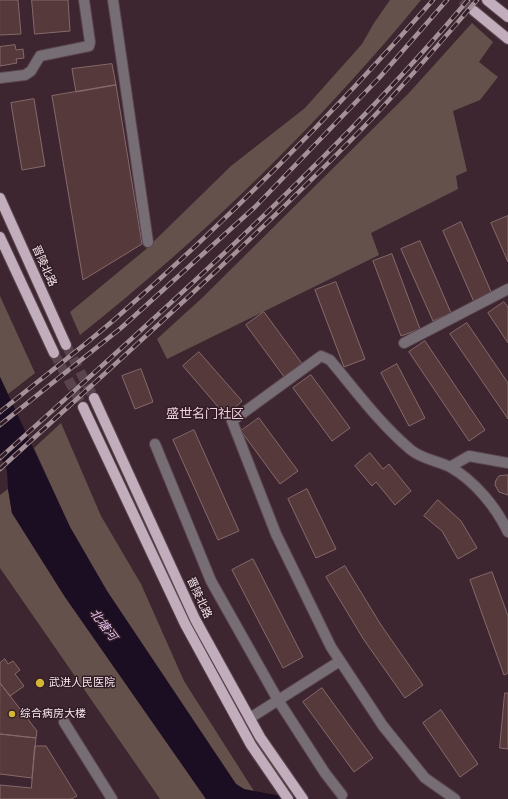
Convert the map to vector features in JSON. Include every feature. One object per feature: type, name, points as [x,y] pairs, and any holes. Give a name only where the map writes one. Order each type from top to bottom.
[{"type":"main road","points":[[487,0],[508,17]]},
{"type":"main road","points":[[474,11],[508,39]]},
{"type":"main road","name":"晋陵北路","points":[[0,198],[66,344]]},
{"type":"main road","points":[[0,237],[54,353]]},
{"type":"main road","name":"晋陵北路","points":[[94,398],[195,619],[260,737],[303,799]]},
{"type":"main road","points":[[83,407],[185,624],[251,745],[288,799]]},
{"type":"street","points":[[0,78],[25,75],[30,71],[40,56],[89,46],[90,42],[84,0]]},
{"type":"street","points":[[113,0],[148,242]]},
{"type":"street","points":[[404,343],[508,289]]},
{"type":"street","points":[[455,799],[425,778],[383,726],[331,647],[276,534],[232,421],[321,356],[330,360],[388,431],[413,452],[450,467],[472,482],[503,521],[508,532]]},
{"type":"street","points":[[155,444],[211,582],[278,700],[325,773],[342,795]]},
{"type":"street","points":[[450,467],[469,456],[508,463]]},
{"type":"street","points":[[250,718],[340,661]]},
{"type":"street","points":[[64,722],[112,799]]},
{"type":"shaded area","points":[[390,0],[421,0],[343,90],[260,176],[172,258],[80,335],[70,312],[145,250],[231,166],[305,108],[362,44]]},
{"type":"shaded area","points":[[472,23],[493,42],[479,62],[498,77],[480,100],[453,111],[467,171],[456,176],[458,189],[371,233],[379,255],[167,359],[157,339],[202,298],[408,94]]},
{"type":"shaded area","points":[[0,296],[35,373],[8,394],[0,377]]},
{"type":"shaded area","points":[[61,423],[101,516],[141,584],[184,681],[259,799],[236,784],[107,591],[70,527],[34,448]]},
{"type":"shaded area","points":[[8,489],[12,513],[65,597],[206,799],[160,799],[0,568],[0,495]]},
{"type":"water","points":[[0,377],[70,527],[107,591],[236,784],[244,789],[297,799],[206,799],[65,597],[12,513],[8,489],[5,434],[0,428]]},
{"type":"building","points":[[0,0],[18,0],[21,34],[0,35]]},
{"type":"building","points":[[32,0],[68,0],[70,31],[35,34]]},
{"type":"building","points":[[15,45],[16,50],[23,49],[24,58],[16,59],[17,63],[0,66],[0,47]]},
{"type":"building","points":[[112,64],[116,85],[76,92],[72,69]]},
{"type":"building","points":[[116,85],[142,244],[83,280],[52,96]]},
{"type":"building","points":[[34,99],[45,166],[22,170],[11,103]]},
{"type":"building","points":[[508,216],[508,262],[491,223]]},
{"type":"building","points":[[461,222],[492,294],[474,302],[443,231]]},
{"type":"building","points":[[420,241],[451,313],[433,321],[401,249]]},
{"type":"building","points":[[392,254],[420,329],[401,336],[373,261]]},
{"type":"building","points":[[336,282],[365,359],[344,367],[315,290]]},
{"type":"building","points":[[504,302],[508,307],[508,343],[488,313]]},
{"type":"building","points":[[264,312],[303,365],[285,378],[246,325]]},
{"type":"building","points":[[467,323],[508,383],[508,419],[450,334]]},
{"type":"building","points":[[425,341],[485,430],[469,441],[409,352]]},
{"type":"building","points":[[199,352],[242,401],[226,416],[183,366]]},
{"type":"building","points":[[397,364],[425,418],[409,426],[381,373]]},
{"type":"building","points":[[141,369],[153,402],[135,409],[122,376]]},
{"type":"building","points":[[311,375],[350,428],[332,441],[293,388]]},
{"type":"building","points":[[259,418],[298,471],[280,484],[241,431]]},
{"type":"building","points":[[194,430],[239,531],[218,540],[173,440]]},
{"type":"building","points":[[370,453],[383,469],[389,464],[411,491],[395,505],[376,482],[372,486],[355,466]]},
{"type":"building","points":[[508,475],[508,495],[499,492],[495,485],[499,476]]},
{"type":"building","points":[[307,489],[336,549],[316,558],[288,499]]},
{"type":"building","points":[[438,500],[461,521],[477,548],[458,559],[442,531],[424,516]]},
{"type":"building","points":[[253,559],[303,657],[283,668],[232,570]]},
{"type":"building","points":[[345,566],[381,625],[423,685],[405,698],[364,640],[326,577]]},
{"type":"building","points":[[492,572],[508,616],[508,673],[504,675],[470,580]]},
{"type":"building","points":[[5,659],[8,664],[13,661],[20,670],[15,674],[24,686],[10,696],[0,683],[0,663]]},
{"type":"building","name":"综合病房大楼","points":[[0,683],[37,731],[36,738],[0,734]]},
{"type":"building","points":[[322,688],[373,758],[354,772],[303,702]]},
{"type":"building","points":[[505,693],[508,693],[508,749],[500,748]]},
{"type":"building","points":[[441,710],[478,764],[460,777],[423,723]]},
{"type":"building","points":[[0,734],[36,738],[32,778],[0,774]]},
{"type":"building","points":[[35,746],[46,746],[77,796],[71,799],[0,799],[0,785],[31,788]]},
{"type":"waterway","name":"北塘河","points":[[0,434],[17,469]]},
{"type":"tunnel","points":[[462,0],[474,11]]},
{"type":"tunnel","points":[[66,345],[94,398]]},
{"type":"tunnel","points":[[54,353],[83,407]]},
{"type":"railway","points":[[0,412],[115,319],[157,282],[239,204],[319,124],[433,0]]},
{"type":"railway","points":[[0,425],[121,328],[255,207],[380,77],[447,0]]},
{"type":"railway","points":[[0,458],[182,293],[301,180],[414,62],[468,0]]},
{"type":"railway","points":[[0,469],[179,306],[310,181],[385,104],[477,0]]},
{"type":"place","name":"武进人民医院","points":[[40,683]]},
{"type":"place","name":"综合病房大楼","points":[[12,714]]},
{"type":"district","name":"盛世名门社区","points":[[205,414]]}]
